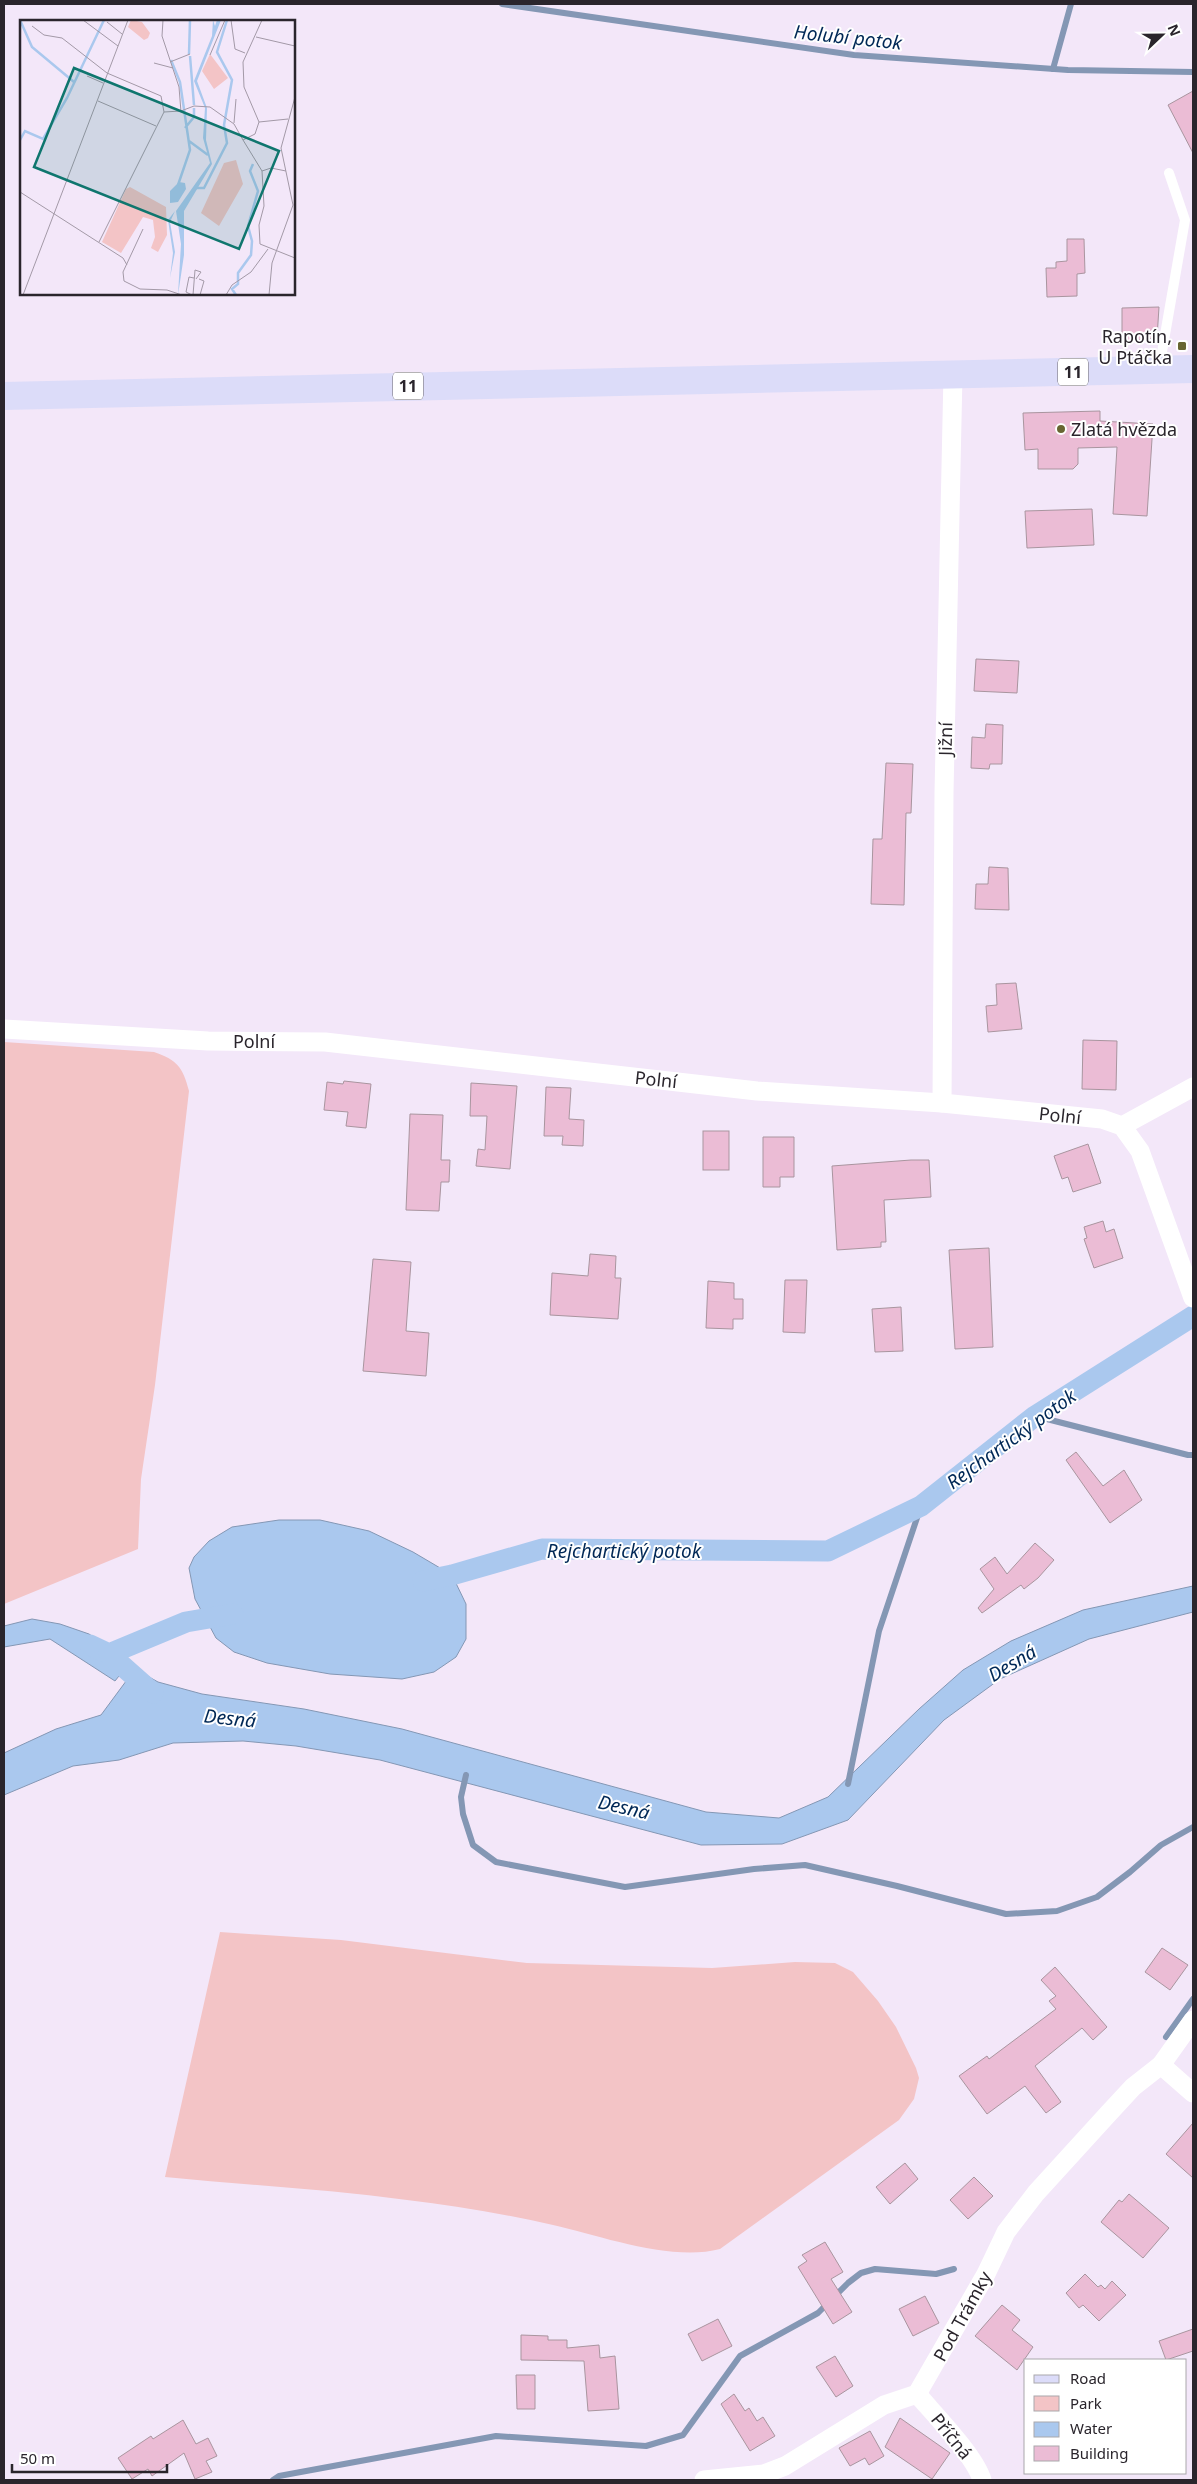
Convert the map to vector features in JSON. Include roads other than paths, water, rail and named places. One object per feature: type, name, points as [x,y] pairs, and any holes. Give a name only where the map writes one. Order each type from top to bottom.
[{"type":"main road","name":"11","points":[[4,396],[1193,369]]},
{"type":"street","name":"Jižní","points":[[942,1103],[944,793],[953,374]]},
{"type":"street","name":"Polní","points":[[4,1029],[208,1041],[325,1042],[757,1091],[942,1103],[1102,1119],[1122,1126]]},
{"type":"street","points":[[1193,1086],[1122,1126],[1140,1151],[1193,1296]]},
{"type":"street","name":"Pod Trámky","points":[[917,2394],[986,2274],[1006,2232],[1036,2194],[1114,2107],[1133,2087],[1161,2065],[1193,2020]]},
{"type":"street","points":[[1161,2065],[1193,2093]]},
{"type":"street","points":[[704,2480],[764,2474],[785,2466],[884,2405],[917,2394]]},
{"type":"street","name":"Příčná","points":[[917,2394],[980,2472],[982,2480]]},
{"type":"lane","points":[[1159,370],[1185,220],[1169,173]]},
{"type":"water","points":[[279,1520],[320,1520],[369,1531],[413,1552],[452,1575],[466,1604],[466,1639],[456,1657],[434,1672],[402,1679],[330,1674],[267,1663],[234,1652],[216,1638],[195,1599],[189,1568],[194,1557],[209,1541],[232,1527]]},
{"type":"water","name":"Desná","points":[[1193,1586],[1193,1612],[1089,1639],[1000,1679],[944,1720],[848,1820],[782,1844],[701,1845],[380,1760],[296,1746],[243,1741],[173,1743],[119,1760],[73,1766],[4,1795],[4,1753],[56,1729],[101,1715],[135,1669],[158,1682],[202,1694],[304,1709],[402,1729],[706,1812],[779,1818],[828,1797],[919,1709],[963,1670],[1011,1641],[1083,1610]]},
{"type":"water","points":[[32,1619],[60,1624],[89,1634],[130,1662],[115,1681],[50,1639],[4,1647],[4,1626]]},
{"type":"waterway","name":"Holubí potok","points":[[502,4],[854,55],[1068,70],[1193,72]]},
{"type":"waterway","points":[[1053,69],[1071,4]]},
{"type":"waterway","name":"Rejchartický potok","points":[[423,1581],[452,1575],[542,1549],[828,1551],[921,1506],[1035,1416],[1193,1316]]},
{"type":"waterway","points":[[1035,1416],[1193,1455]]},
{"type":"waterway","points":[[848,1784],[879,1631],[921,1506]]},
{"type":"waterway","name":"Rejchartický potok","points":[[90,1645],[109,1654],[186,1622],[233,1614]]},
{"type":"waterway","points":[[109,1654],[153,1693]]},
{"type":"waterway","points":[[466,1775],[461,1797],[463,1814],[473,1845],[496,1862],[625,1887],[754,1869],[805,1865],[1006,1914],[1057,1911],[1097,1897],[1161,1845],[1193,1827]]},
{"type":"waterway","points":[[1166,2037],[1193,1999]]},
{"type":"waterway","points":[[273,2480],[279,2476],[496,2436],[646,2446],[683,2435],[740,2356],[818,2313],[848,2283],[861,2273],[875,2269],[936,2274],[954,2269]]},
{"type":"place","name":"Rapotín, U Ptáčka","points":[[1182,346]]},
{"type":"place","name":"Zlatá hvězda","points":[[1061,429]]}]
